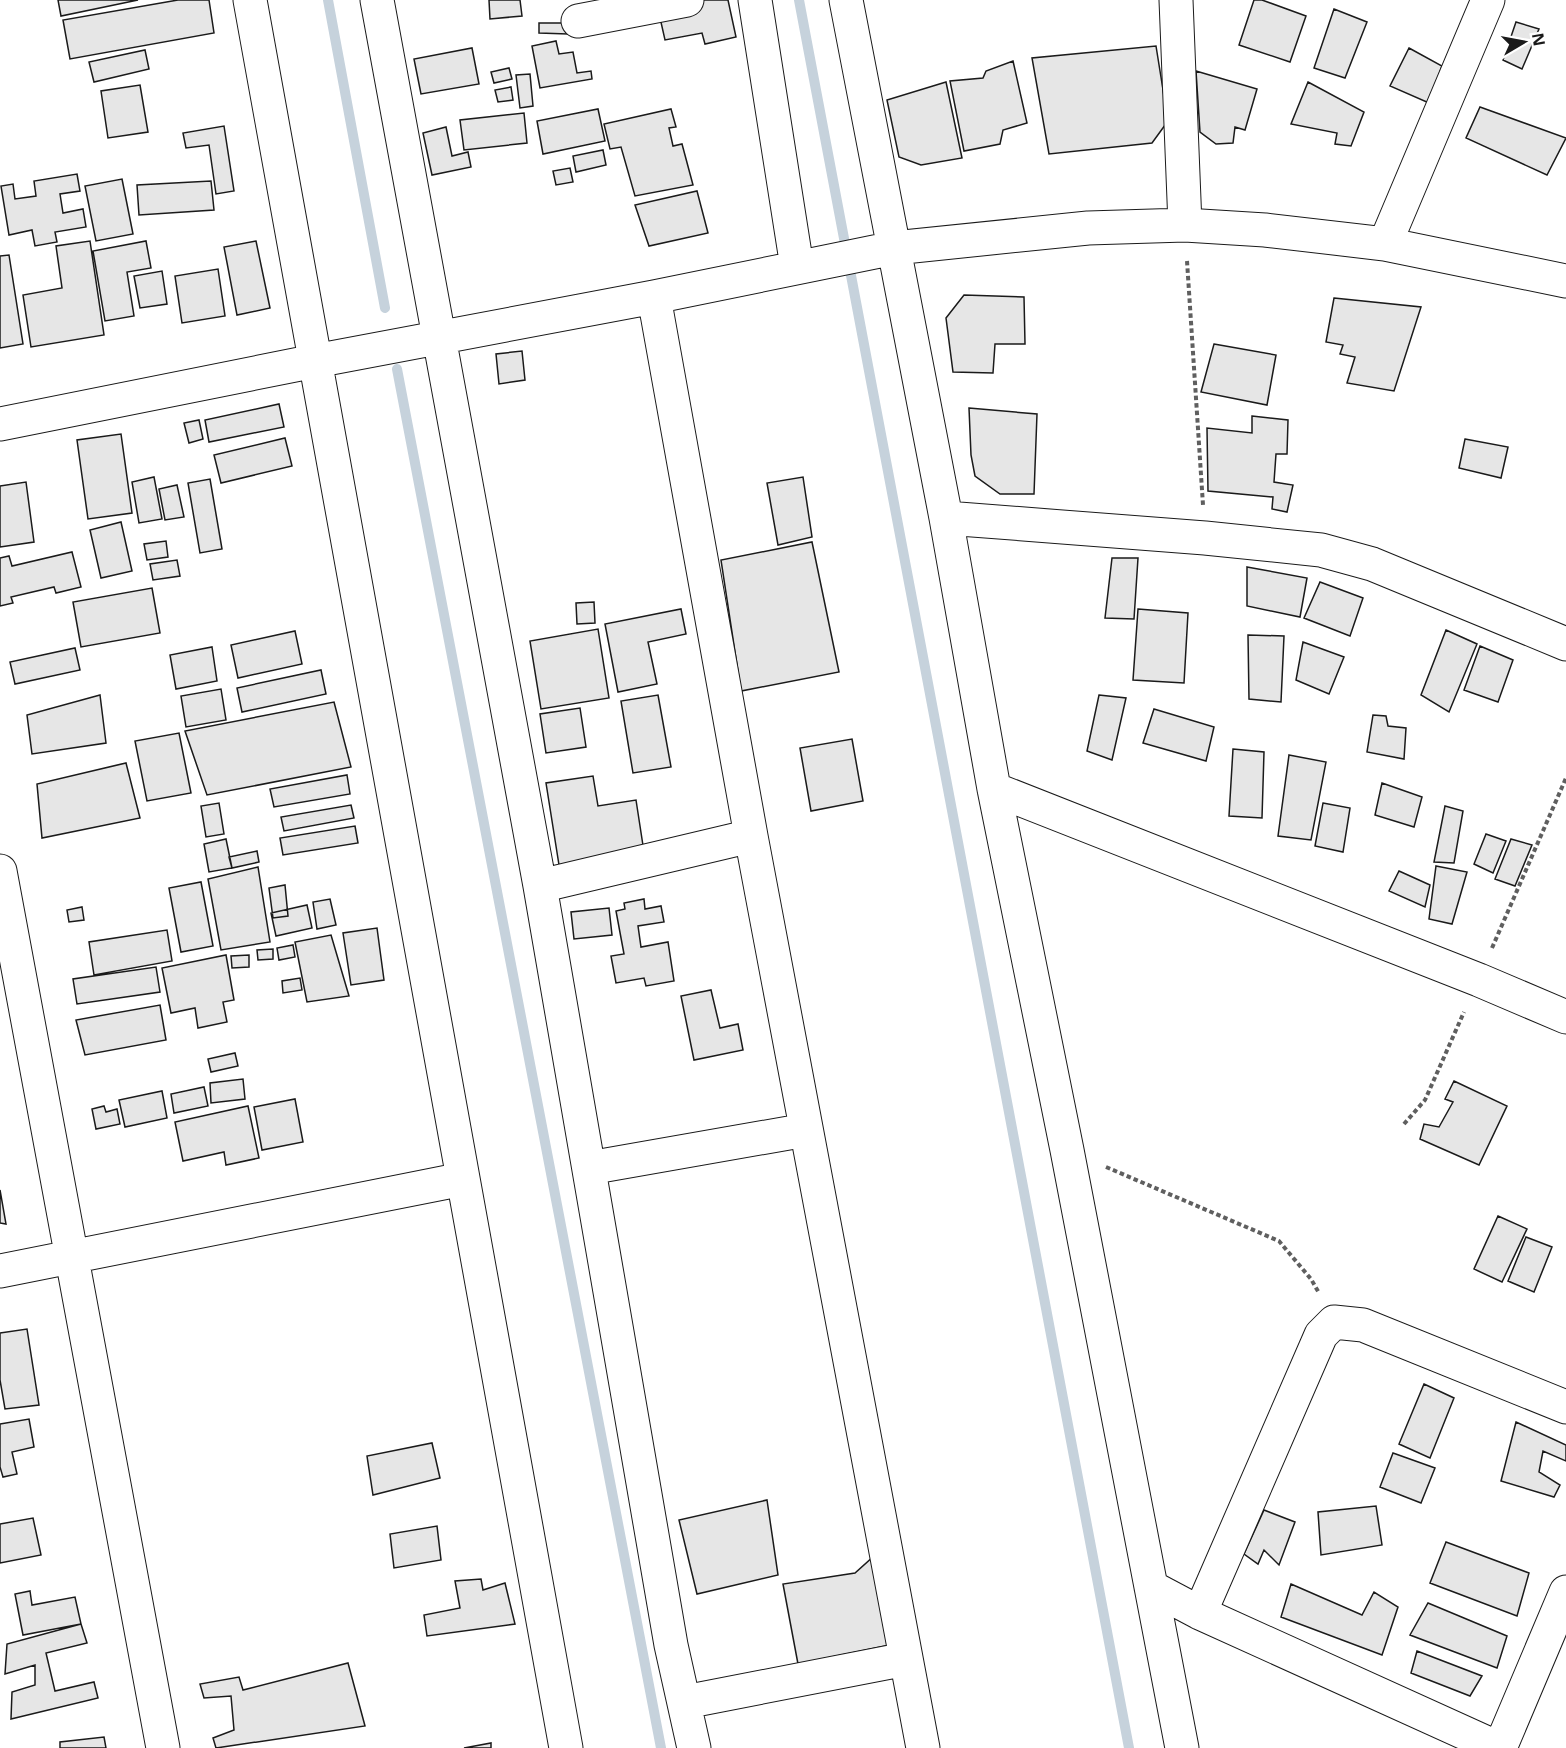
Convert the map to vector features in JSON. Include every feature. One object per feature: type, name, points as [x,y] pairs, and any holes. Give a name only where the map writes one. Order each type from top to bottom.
[{"type":"street","points":[[250,0],[566,1748]]},
{"type":"street","points":[[377,0],[540,886],[671,1645],[694,1748]]},
{"type":"street","points":[[578,21],[687,0]]},
{"type":"street","points":[[755,0],[811,264]]},
{"type":"street","points":[[846,0],[884,250],[946,519],[994,789],[1067,1150],[1182,1748]]},
{"type":"street","points":[[1176,0],[1185,225]]},
{"type":"street","points":[[1385,244],[1488,0]]},
{"type":"street","points":[[0,424],[884,250],[1088,228],[1185,225],[1265,230],[1385,244],[1566,281]]},
{"type":"street","points":[[654,297],[751,836],[923,1748]]},
{"type":"street","points":[[946,519],[1205,538],[1321,550],[1372,564],[1566,644]]},
{"type":"street","points":[[994,789],[1479,980],[1566,1017]]},
{"type":"street","points":[[540,886],[751,836]]},
{"type":"street","points":[[0,872],[163,1748]]},
{"type":"street","points":[[589,1168],[806,1130]]},
{"type":"street","points":[[0,1271],[463,1179]]},
{"type":"street","points":[[1200,1613],[1321,1335],[1334,1322],[1363,1325],[1566,1407]]},
{"type":"street","points":[[1151,1587],[1200,1613],[1499,1748],[1566,1592]]},
{"type":"street","points":[[685,1702],[906,1659]]},
{"type":"path","points":[[1185,225],[1205,538]]},
{"type":"path","points":[[1067,1150],[1279,1241],[1311,1279],[1334,1322]]},
{"type":"building","points":[[58,0],[138,0],[61,16]]},
{"type":"building","points":[[178,0],[209,0],[214,33],[70,59],[63,20]]},
{"type":"building","points":[[489,0],[520,0],[522,16],[490,19]]},
{"type":"building","points":[[701,0],[728,0],[736,37],[705,44],[702,33],[665,40],[658,9]]},
{"type":"building","points":[[1254,0],[1262,0],[1306,16],[1290,62],[1239,45]]},
{"type":"building","points":[[1334,9],[1367,22],[1345,78],[1314,68]]},
{"type":"building","points":[[1516,22],[1539,29],[1522,69],[1503,60]]},
{"type":"building","points":[[539,23],[568,23],[568,34],[539,33]]},
{"type":"building","points":[[556,41],[559,54],[573,52],[577,73],[591,71],[592,79],[540,88],[532,46]]},
{"type":"building","points":[[1156,46],[1168,121],[1152,143],[1049,154],[1032,58]]},
{"type":"building","points":[[472,48],[479,84],[421,94],[414,59]]},
{"type":"building","points":[[1409,48],[1442,66],[1429,103],[1390,86]]},
{"type":"building","points":[[145,50],[149,69],[94,82],[89,62]]},
{"type":"building","points":[[1013,61],[1027,123],[1003,130],[1000,144],[964,151],[950,81],[983,78],[986,71]]},
{"type":"building","points":[[509,68],[512,79],[494,83],[491,72]]},
{"type":"building","points":[[1196,71],[1257,89],[1245,130],[1235,127],[1233,143],[1216,144],[1200,132]]},
{"type":"building","points":[[530,74],[533,106],[520,108],[516,75]]},
{"type":"building","points":[[946,82],[962,158],[921,165],[899,157],[887,100]]},
{"type":"building","points":[[1308,82],[1364,112],[1351,146],[1335,144],[1337,133],[1291,124]]},
{"type":"building","points":[[140,85],[148,132],[108,138],[101,91]]},
{"type":"building","points":[[511,87],[513,100],[498,102],[495,90]]},
{"type":"building","points":[[1480,107],[1566,138],[1547,175],[1466,138]]},
{"type":"building","points":[[598,109],[605,141],[543,154],[537,121]]},
{"type":"building","points":[[671,109],[676,127],[669,128],[673,146],[682,144],[693,185],[635,196],[621,147],[610,149],[604,124]]},
{"type":"building","points":[[524,113],[527,143],[464,150],[460,120]]},
{"type":"building","points":[[224,126],[234,191],[216,194],[209,145],[186,148],[183,133]]},
{"type":"building","points":[[446,127],[452,156],[468,152],[471,167],[432,175],[423,133]]},
{"type":"building","points":[[603,150],[606,165],[576,172],[573,156]]},
{"type":"building","points":[[570,168],[573,182],[556,185],[553,171]]},
{"type":"building","points":[[77,174],[80,191],[60,194],[63,213],[83,209],[86,227],[55,232],[57,242],[35,246],[32,230],[9,235],[1,186],[13,184],[15,199],[36,196],[34,181]]},
{"type":"building","points":[[122,179],[133,234],[96,241],[85,186]]},
{"type":"building","points":[[211,181],[214,210],[139,215],[137,185]]},
{"type":"building","points":[[697,191],[708,233],[649,246],[635,205]]},
{"type":"building","points":[[90,241],[104,335],[31,347],[23,295],[62,288],[56,246]]},
{"type":"building","points":[[146,241],[151,268],[127,272],[134,316],[105,321],[93,251]]},
{"type":"building","points":[[256,241],[270,308],[237,315],[224,247]]},
{"type":"building","points":[[9,255],[23,344],[0,348],[0,256]]},
{"type":"building","points":[[218,269],[225,316],[182,323],[175,276]]},
{"type":"building","points":[[162,271],[167,304],[140,308],[134,276]]},
{"type":"building","points":[[964,295],[1024,297],[1025,344],[995,344],[993,373],[953,372],[946,318]]},
{"type":"building","points":[[1334,298],[1421,307],[1394,391],[1347,383],[1355,357],[1340,354],[1343,345],[1326,342]]},
{"type":"building","points":[[1214,344],[1276,355],[1267,405],[1201,392]]},
{"type":"building","points":[[522,351],[525,380],[499,384],[496,354]]},
{"type":"building","points":[[279,404],[284,427],[209,442],[205,420]]},
{"type":"building","points":[[969,408],[1037,414],[1034,494],[1000,494],[975,476],[971,455]]},
{"type":"building","points":[[1252,416],[1288,420],[1287,454],[1276,454],[1274,482],[1293,485],[1287,512],[1272,509],[1273,497],[1208,491],[1207,428],[1252,433]]},
{"type":"building","points":[[199,420],[203,439],[189,443],[184,423]]},
{"type":"building","points":[[121,434],[132,513],[88,519],[77,440]]},
{"type":"building","points":[[285,438],[292,466],[221,483],[214,455]]},
{"type":"building","points":[[1465,439],[1508,447],[1501,478],[1459,468]]},
{"type":"building","points":[[154,477],[162,519],[139,523],[132,482]]},
{"type":"building","points":[[803,477],[812,537],[778,545],[767,483]]},
{"type":"building","points":[[210,479],[222,549],[200,553],[188,483]]},
{"type":"building","points":[[26,482],[34,542],[0,547],[0,486]]},
{"type":"building","points":[[177,485],[184,517],[165,520],[159,489]]},
{"type":"building","points":[[121,522],[132,571],[101,578],[90,530]]},
{"type":"building","points":[[166,541],[168,557],[147,560],[144,544]]},
{"type":"building","points":[[812,542],[839,672],[741,691],[721,560]]},
{"type":"building","points":[[72,552],[81,587],[56,593],[54,587],[11,597],[13,603],[0,606],[0,558],[9,556],[12,566]]},
{"type":"building","points":[[1112,558],[1138,558],[1134,619],[1105,618]]},
{"type":"building","points":[[177,560],[180,576],[153,580],[150,564]]},
{"type":"building","points":[[1247,567],[1307,578],[1300,617],[1247,606]]},
{"type":"building","points":[[1320,582],[1363,598],[1350,636],[1304,618]]},
{"type":"building","points":[[152,588],[160,633],[81,647],[73,602]]},
{"type":"building","points":[[594,602],[595,623],[577,624],[576,603]]},
{"type":"building","points":[[681,609],[686,634],[648,642],[657,684],[618,692],[605,624]]},
{"type":"building","points":[[1138,609],[1188,613],[1184,683],[1133,680]]},
{"type":"building","points":[[598,629],[609,698],[541,709],[530,641]]},
{"type":"building","points":[[1446,630],[1477,644],[1449,712],[1421,695]]},
{"type":"building","points":[[295,631],[302,664],[238,678],[231,645]]},
{"type":"building","points":[[1248,635],[1284,636],[1281,702],[1249,699]]},
{"type":"building","points":[[1303,642],[1344,657],[1329,694],[1296,680]]},
{"type":"building","points":[[1480,646],[1513,660],[1498,702],[1464,690]]},
{"type":"building","points":[[212,647],[217,681],[176,689],[170,655]]},
{"type":"building","points":[[75,648],[80,670],[15,684],[10,662]]},
{"type":"building","points":[[321,670],[326,694],[242,712],[237,688]]},
{"type":"building","points":[[221,689],[226,720],[186,727],[181,696]]},
{"type":"building","points":[[100,695],[106,743],[32,754],[27,715]]},
{"type":"building","points":[[658,695],[671,767],[633,773],[621,701]]},
{"type":"building","points":[[1099,695],[1126,698],[1112,760],[1087,751]]},
{"type":"building","points":[[334,702],[351,767],[207,795],[185,731]]},
{"type":"building","points":[[580,708],[586,747],[546,753],[540,714]]},
{"type":"building","points":[[1154,709],[1214,727],[1206,761],[1143,743]]},
{"type":"building","points":[[1373,715],[1386,716],[1388,726],[1406,728],[1404,759],[1367,752]]},
{"type":"building","points":[[179,733],[191,793],[147,801],[135,741]]},
{"type":"building","points":[[852,739],[863,801],[811,811],[800,748]]},
{"type":"building","points":[[1233,749],[1264,752],[1262,818],[1229,816]]},
{"type":"building","points":[[1289,755],[1326,762],[1311,840],[1278,836]]},
{"type":"building","points":[[126,763],[140,818],[42,838],[37,784]]},
{"type":"building","points":[[347,775],[350,794],[274,807],[270,789]]},
{"type":"building","points":[[593,776],[598,806],[636,800],[644,852],[559,865],[546,783]]},
{"type":"building","points":[[1382,783],[1422,797],[1414,827],[1375,815]]},
{"type":"building","points":[[219,803],[224,834],[206,837],[201,806]]},
{"type":"building","points":[[1323,803],[1350,808],[1343,852],[1315,846]]},
{"type":"building","points":[[351,805],[354,818],[284,831],[281,817]]},
{"type":"building","points":[[1445,806],[1463,811],[1454,863],[1434,862]]},
{"type":"building","points":[[355,826],[358,843],[283,855],[280,838]]},
{"type":"building","points":[[1486,834],[1506,841],[1493,873],[1474,864]]},
{"type":"building","points":[[226,839],[232,868],[209,872],[204,844]]},
{"type":"building","points":[[1511,839],[1532,845],[1515,886],[1495,879]]},
{"type":"building","points":[[257,851],[259,862],[232,868],[229,857]]},
{"type":"building","points":[[1436,866],[1467,872],[1452,924],[1429,919]]},
{"type":"building","points":[[258,867],[270,942],[221,950],[208,879]]},
{"type":"building","points":[[1399,871],[1430,885],[1425,907],[1389,891]]},
{"type":"building","points":[[201,882],[213,946],[181,952],[169,888]]},
{"type":"building","points":[[285,885],[288,916],[273,918],[269,888]]},
{"type":"building","points":[[330,899],[336,925],[317,929],[313,902]]},
{"type":"building","points":[[644,899],[645,909],[661,906],[664,922],[638,926],[641,947],[668,942],[674,981],[646,986],[644,978],[616,983],[611,956],[624,954],[616,911],[625,909],[624,903]]},
{"type":"building","points":[[307,905],[312,928],[276,936],[271,913]]},
{"type":"building","points":[[82,907],[84,920],[69,922],[67,910]]},
{"type":"building","points":[[609,908],[612,935],[574,939],[571,912]]},
{"type":"building","points":[[377,928],[384,980],[351,985],[343,933]]},
{"type":"building","points":[[167,930],[172,961],[94,975],[89,942]]},
{"type":"building","points":[[331,935],[349,996],[307,1002],[295,942]]},
{"type":"building","points":[[293,945],[295,957],[279,960],[277,948]]},
{"type":"building","points":[[273,949],[273,959],[258,960],[257,950]]},
{"type":"building","points":[[226,955],[234,1000],[223,1002],[227,1022],[198,1028],[195,1008],[171,1013],[162,968]]},
{"type":"building","points":[[249,955],[249,967],[232,968],[231,956]]},
{"type":"building","points":[[156,967],[160,992],[77,1004],[73,979]]},
{"type":"building","points":[[300,978],[302,990],[283,993],[282,981]]},
{"type":"building","points":[[711,990],[720,1028],[738,1024],[743,1050],[694,1060],[681,996]]},
{"type":"building","points":[[160,1005],[166,1040],[85,1055],[76,1020]]},
{"type":"building","points":[[235,1053],[238,1066],[211,1072],[208,1059]]},
{"type":"building","points":[[243,1079],[245,1099],[211,1103],[210,1083]]},
{"type":"building","points":[[1454,1081],[1507,1106],[1479,1165],[1420,1139],[1424,1124],[1439,1127],[1453,1102],[1445,1099]]},
{"type":"building","points":[[204,1087],[208,1106],[174,1113],[171,1094]]},
{"type":"building","points":[[162,1091],[167,1118],[125,1127],[119,1100]]},
{"type":"building","points":[[295,1099],[303,1142],[262,1150],[254,1107]]},
{"type":"building","points":[[104,1106],[106,1112],[117,1109],[120,1124],[96,1129],[92,1109]]},
{"type":"building","points":[[248,1106],[259,1158],[226,1165],[224,1152],[183,1161],[175,1122]]},
{"type":"building","points":[[0,1190],[6,1224],[0,1223]]},
{"type":"building","points":[[1498,1216],[1527,1229],[1502,1282],[1474,1269]]},
{"type":"building","points":[[1526,1237],[1552,1247],[1534,1292],[1508,1281]]},
{"type":"building","points":[[27,1329],[39,1405],[5,1409],[0,1380],[0,1333]]},
{"type":"building","points":[[1424,1384],[1454,1398],[1430,1458],[1399,1444]]},
{"type":"building","points":[[29,1419],[34,1447],[12,1452],[17,1474],[3,1477],[0,1467],[0,1424]]},
{"type":"building","points":[[1516,1422],[1566,1445],[1566,1461],[1543,1451],[1539,1472],[1560,1485],[1554,1497],[1501,1481]]},
{"type":"building","points":[[432,1443],[440,1478],[373,1495],[367,1456]]},
{"type":"building","points":[[1393,1453],[1435,1468],[1421,1503],[1380,1487]]},
{"type":"building","points":[[767,1500],[778,1575],[697,1594],[679,1520]]},
{"type":"building","points":[[1376,1506],[1382,1545],[1321,1555],[1318,1512]]},
{"type":"building","points":[[1264,1510],[1295,1522],[1279,1565],[1264,1550],[1258,1564],[1244,1554]]},
{"type":"building","points":[[33,1518],[41,1555],[0,1563],[0,1524]]},
{"type":"building","points":[[437,1526],[441,1560],[394,1568],[390,1534]]},
{"type":"building","points":[[1446,1542],[1529,1573],[1517,1616],[1430,1583]]},
{"type":"building","points":[[874,1556],[890,1645],[798,1664],[783,1584],[855,1573]]},
{"type":"building","points":[[481,1579],[483,1590],[505,1583],[515,1624],[427,1636],[424,1615],[460,1608],[455,1581]]},
{"type":"building","points":[[1291,1584],[1362,1615],[1374,1592],[1398,1607],[1382,1655],[1281,1617]]},
{"type":"building","points":[[30,1591],[32,1605],[75,1597],[81,1624],[23,1635],[15,1594]]},
{"type":"building","points":[[1428,1603],[1507,1636],[1497,1668],[1410,1635]]},
{"type":"building","points":[[81,1624],[87,1643],[46,1653],[55,1691],[94,1682],[98,1698],[11,1719],[12,1692],[35,1685],[35,1665],[5,1674],[7,1644]]},
{"type":"building","points":[[1417,1651],[1482,1676],[1470,1696],[1411,1673]]},
{"type":"building","points":[[348,1663],[365,1726],[216,1748],[213,1738],[234,1730],[231,1696],[204,1698],[200,1684],[239,1677],[243,1690]]},
{"type":"building","points":[[104,1737],[106,1748],[60,1748],[60,1742]]},
{"type":"building","points":[[491,1743],[491,1748],[464,1748]]},
{"type":"waterway","points":[[328,0],[385,308]]},
{"type":"waterway","points":[[799,0],[1129,1748]]},
{"type":"waterway","points":[[397,369],[661,1748]]}]
